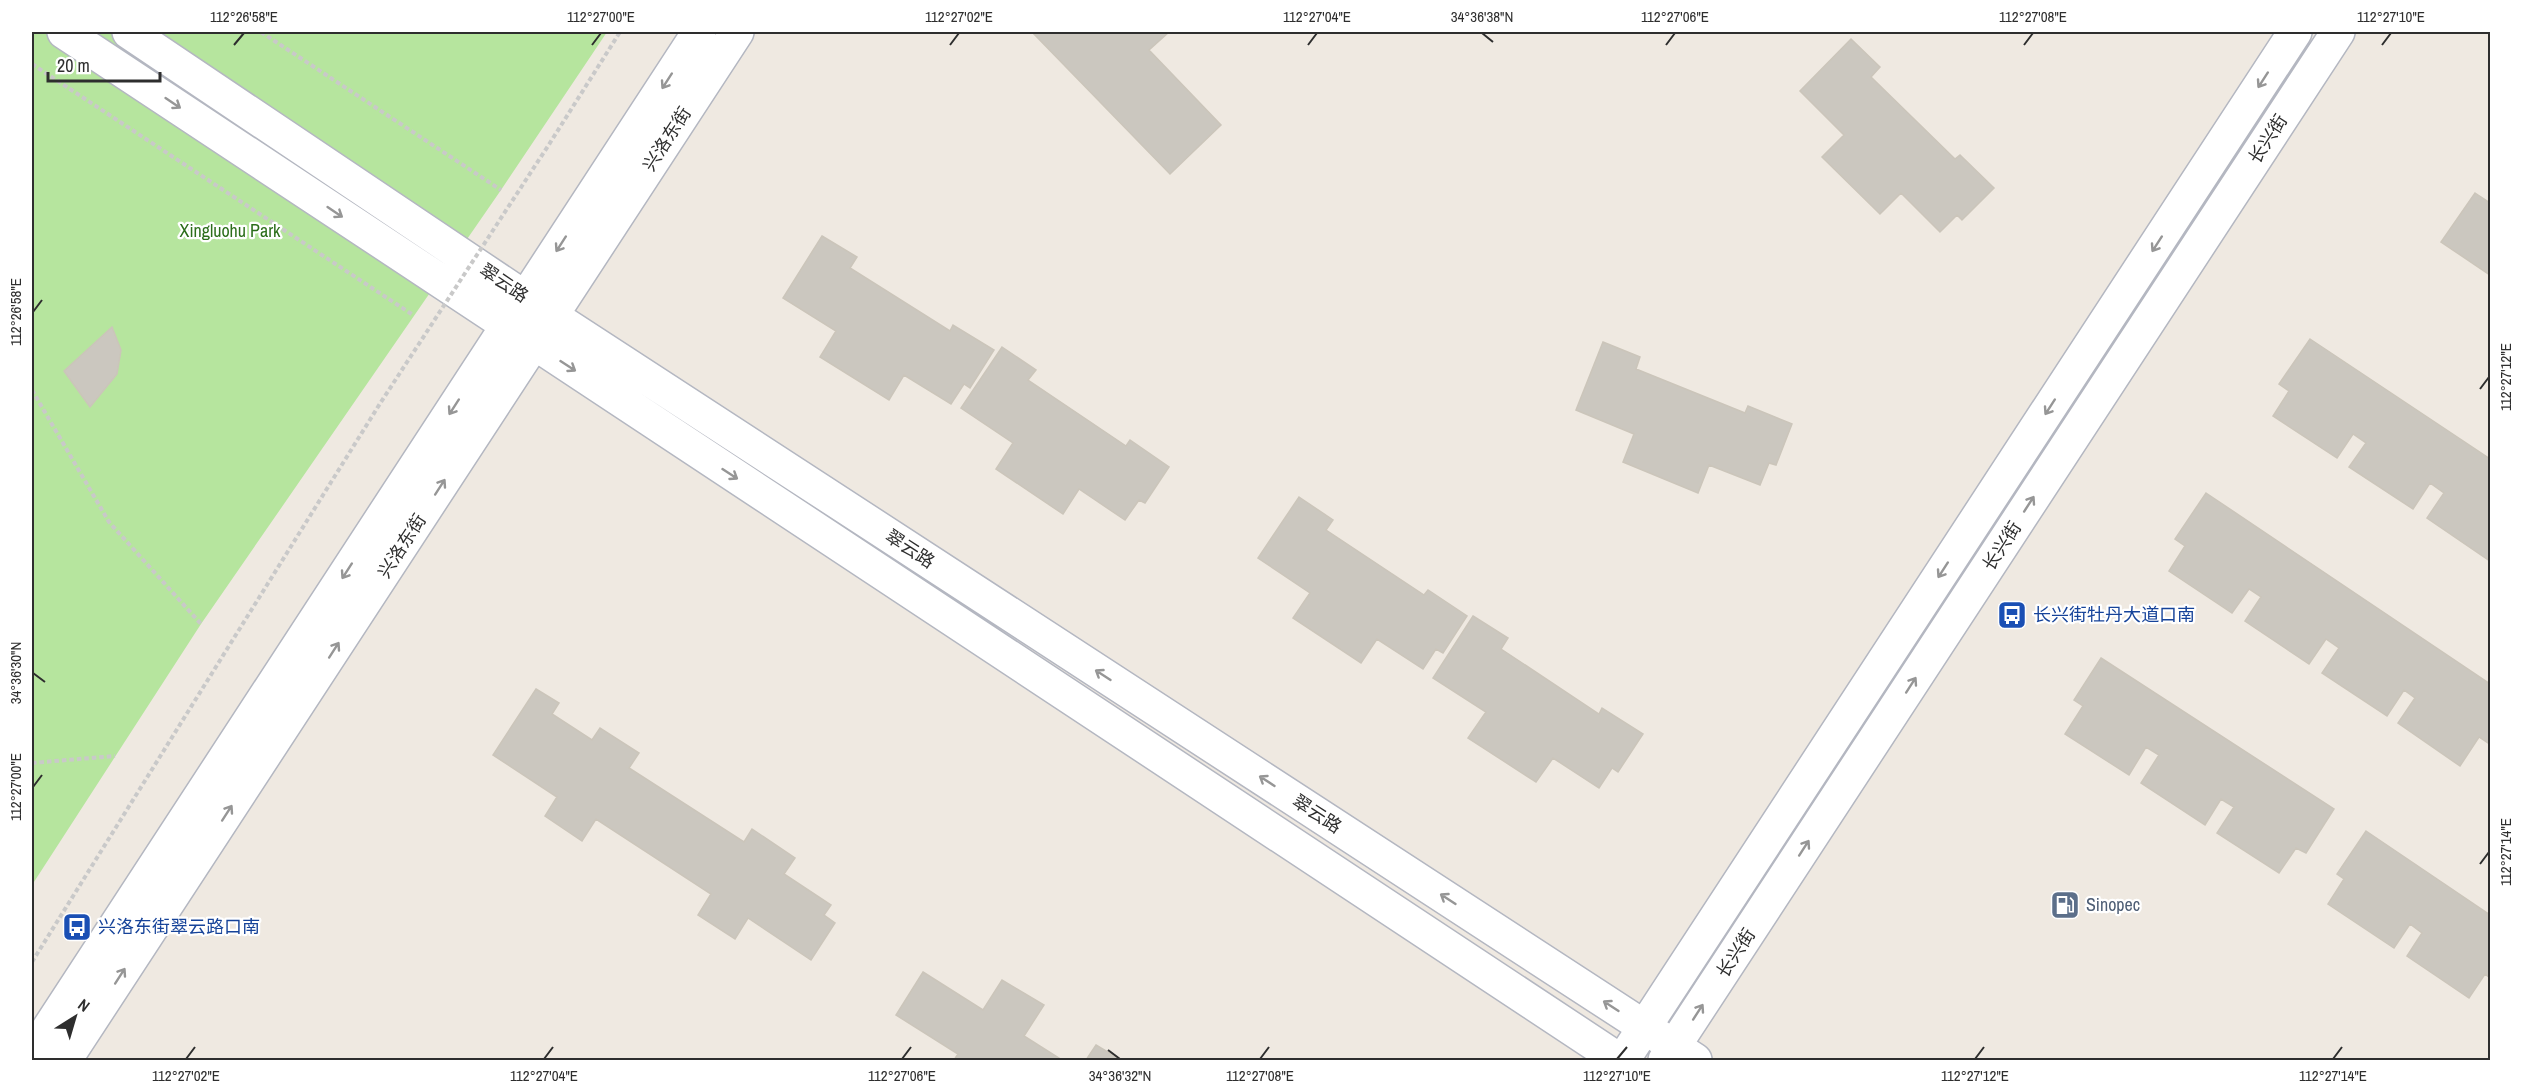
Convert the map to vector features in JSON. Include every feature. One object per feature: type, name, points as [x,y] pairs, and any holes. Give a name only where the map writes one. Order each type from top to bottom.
[{"type":"street","name":"翠云路","points":[[64,32],[125,70],[534,344],[1621,1060]]},
{"type":"street","name":"兴洛东街","points":[[32,1054],[699,32]]},
{"type":"street","name":"兴洛东街","points":[[65,1060],[737,32]]},
{"type":"street","name":"长兴街","points":[[1621,1060],[2295,32]]},
{"type":"street","name":"长兴街","points":[[1678,1056],[2338,32]]},
{"type":"street","name":"翠云路","points":[[135,35],[552,316],[1644,1027],[1678,1056]]},
{"type":"path","points":[[261,32],[501,190]]},
{"type":"path","points":[[32,962],[381,402],[620,32]]},
{"type":"path","points":[[32,64],[413,315]]},
{"type":"path","points":[[32,390],[109,522],[201,624]]},
{"type":"path","points":[[32,764],[115,756]]},
{"type":"green space","name":"Xingluohu Park","points":[[32,32],[607,32],[501,190],[201,624],[32,885]]},
{"type":"building","points":[[1032,32],[1169,32],[1149,50],[1221,125],[1170,174]]},
{"type":"building","points":[[1851,39],[1880,67],[1871,77],[1955,159],[1960,155],[1994,188],[1962,220],[1957,215],[1940,232],[1901,193],[1880,214],[1822,157],[1844,135],[1800,91]]},
{"type":"building","points":[[2475,193],[2490,203],[2490,275],[2441,242]]},
{"type":"building","points":[[822,236],[857,257],[850,268],[950,331],[953,325],[994,350],[970,388],[964,384],[951,404],[904,375],[889,400],[820,357],[836,331],[783,298]]},
{"type":"building","points":[[112,327],[121,350],[117,374],[90,407],[64,371]]},
{"type":"building","points":[[2310,339],[2490,459],[2490,561],[2427,518],[2444,493],[2430,483],[2413,509],[2349,467],[2366,443],[2353,434],[2337,458],[2273,416],[2289,391],[2279,384]]},
{"type":"building","points":[[1603,342],[1640,357],[1636,369],[1745,413],[1748,406],[1792,424],[1776,465],[1769,463],[1760,485],[1709,465],[1698,493],[1623,462],[1634,434],[1576,410]]},
{"type":"building","points":[[1002,347],[1036,370],[1028,380],[1126,446],[1130,440],[1169,467],[1145,503],[1139,500],[1125,520],[1079,489],[1063,514],[996,469],[1013,443],[961,408]]},
{"type":"building","points":[[2206,493],[2490,684],[2490,740],[2488,743],[2479,737],[2460,766],[2398,723],[2415,698],[2404,690],[2387,716],[2322,673],[2339,648],[2326,639],[2309,664],[2245,621],[2261,597],[2249,589],[2232,613],[2169,571],[2185,546],[2175,539]]},
{"type":"building","points":[[1299,497],[1333,520],[1326,530],[1424,595],[1428,590],[1467,616],[1443,653],[1436,649],[1423,669],[1377,639],[1361,663],[1293,618],[1310,593],[1258,558]]},
{"type":"building","points":[[1473,616],[1508,638],[1501,649],[1599,714],[1602,708],[1643,734],[1618,772],[1612,768],[1599,788],[1553,758],[1536,782],[1468,738],[1486,712],[1433,678]]},
{"type":"building","points":[[2101,658],[2334,809],[2306,853],[2296,848],[2279,873],[2217,833],[2234,807],[2221,799],[2205,825],[2141,783],[2159,755],[2146,747],[2129,775],[2065,734],[2083,706],[2074,700]]},
{"type":"building","points":[[536,689],[559,703],[552,714],[592,740],[600,728],[639,753],[629,768],[744,842],[752,829],[795,858],[784,874],[831,905],[824,915],[835,923],[811,960],[748,918],[735,939],[698,915],[711,894],[596,819],[582,841],[545,816],[557,797],[493,755]]},
{"type":"building","points":[[2366,831],[2490,915],[2490,978],[2485,974],[2469,998],[2407,956],[2422,933],[2410,924],[2394,948],[2328,904],[2344,879],[2337,874]]},
{"type":"building","points":[[923,972],[983,1010],[1002,980],[1044,1005],[1024,1036],[1062,1060],[954,1060],[958,1054],[896,1015]]},
{"type":"building","points":[[1096,1045],[1121,1060],[1086,1060]]},
{"type":"place","name":"长兴街牡丹大道口南","points":[[2012,615]]},
{"type":"place","name":"Sinopec","points":[[2065,905]]},
{"type":"place","name":"兴洛东街翠云路口南","points":[[77,927]]}]
